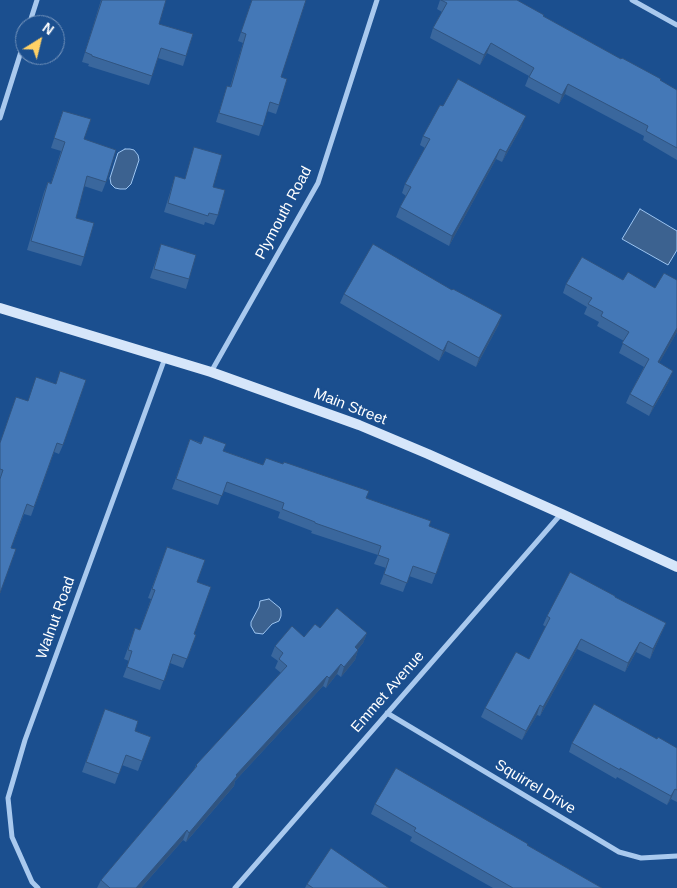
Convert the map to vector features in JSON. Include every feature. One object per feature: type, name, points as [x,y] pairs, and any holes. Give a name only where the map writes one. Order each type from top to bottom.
[{"type":"main road","name":"Main Street","points":[[0,308],[211,372],[358,425],[428,454],[677,567]]},
{"type":"street","points":[[32,15],[37,0]]},
{"type":"street","name":"Plymouth Road","points":[[211,372],[318,183],[377,0]]},
{"type":"street","points":[[632,0],[677,25]]},
{"type":"street","points":[[0,118],[17,65]]},
{"type":"street","name":"Walnut Road","points":[[38,888],[32,882],[12,837],[8,798],[25,740],[165,357]]},
{"type":"street","name":"Emmet Avenue","points":[[234,888],[562,514]]},
{"type":"street","name":"Squirrel Drive","points":[[387,712],[619,852],[640,858],[677,856]]},
{"type":"water","points":[[125,149],[134,150],[139,160],[131,184],[126,189],[120,189],[115,188],[111,184],[110,178],[118,153]]},
{"type":"water","points":[[640,209],[677,231],[677,250],[668,265],[622,239]]},
{"type":"water","points":[[269,599],[280,608],[281,616],[279,621],[272,624],[263,634],[255,633],[251,622],[260,601]]},
{"type":"building","points":[[102,0],[166,0],[159,24],[193,34],[186,56],[161,48],[152,76],[85,52]]},
{"type":"building","points":[[252,0],[306,0],[281,77],[287,79],[279,105],[270,102],[263,126],[219,113],[227,86],[231,87],[246,34],[241,32]]},
{"type":"building","points":[[441,0],[517,0],[621,59],[661,79],[677,90],[677,148],[646,131],[648,126],[568,84],[562,95],[529,77],[534,68],[491,43],[484,55],[433,28],[447,3]]},
{"type":"building","points":[[458,79],[526,116],[506,152],[500,149],[452,236],[400,207],[411,187],[405,184],[430,139],[423,136],[440,105],[443,106]]},
{"type":"building","points":[[63,111],[91,119],[84,139],[116,150],[106,182],[87,176],[76,218],[94,223],[84,257],[31,241],[48,182],[51,184],[65,142],[54,138]]},
{"type":"building","points":[[194,147],[222,155],[213,187],[225,190],[218,215],[209,213],[208,216],[168,203],[175,176],[185,179]]},
{"type":"building","points":[[161,244],[196,255],[189,279],[154,269]]},
{"type":"building","points":[[373,244],[452,290],[502,315],[479,358],[448,341],[443,351],[344,294]]},
{"type":"building","points":[[582,257],[623,280],[628,272],[655,288],[664,273],[677,280],[677,328],[658,362],[673,371],[653,407],[630,394],[649,359],[622,343],[629,332],[601,316],[603,312],[588,304],[592,298],[566,284]]},
{"type":"building","points":[[60,371],[86,380],[63,445],[57,443],[34,507],[27,504],[11,548],[16,549],[0,593],[0,479],[3,470],[0,469],[0,443],[16,397],[28,401],[36,377],[56,384]]},
{"type":"building","points":[[204,436],[226,444],[223,451],[263,465],[266,458],[283,464],[284,462],[369,491],[366,498],[431,521],[429,526],[450,534],[436,574],[413,566],[407,583],[384,574],[389,559],[378,555],[381,546],[315,523],[282,509],[284,503],[227,482],[222,496],[176,479],[190,439],[201,444]]},
{"type":"building","points":[[167,547],[205,560],[197,582],[211,587],[187,659],[173,654],[164,681],[127,667],[132,651],[128,650],[135,628],[140,630],[155,590],[152,589]]},
{"type":"building","points":[[570,572],[666,623],[653,649],[640,642],[628,663],[581,639],[543,707],[540,705],[526,731],[485,708],[516,652],[529,659],[550,618],[547,616]]},
{"type":"building","points":[[337,608],[367,633],[355,647],[358,650],[344,667],[341,664],[329,678],[327,676],[236,775],[189,833],[187,830],[136,888],[110,888],[101,880],[196,765],[287,666],[279,659],[283,653],[275,646],[292,626],[304,637],[315,624],[320,628]]},
{"type":"building","points":[[594,704],[677,748],[677,790],[675,789],[671,796],[572,743]]},
{"type":"building","points":[[105,709],[138,721],[135,731],[151,737],[142,761],[126,755],[119,774],[86,762]]},
{"type":"building","points":[[396,768],[602,888],[513,888],[414,831],[416,828],[375,804]]},
{"type":"building","points":[[331,848],[389,888],[313,888],[307,884]]}]
